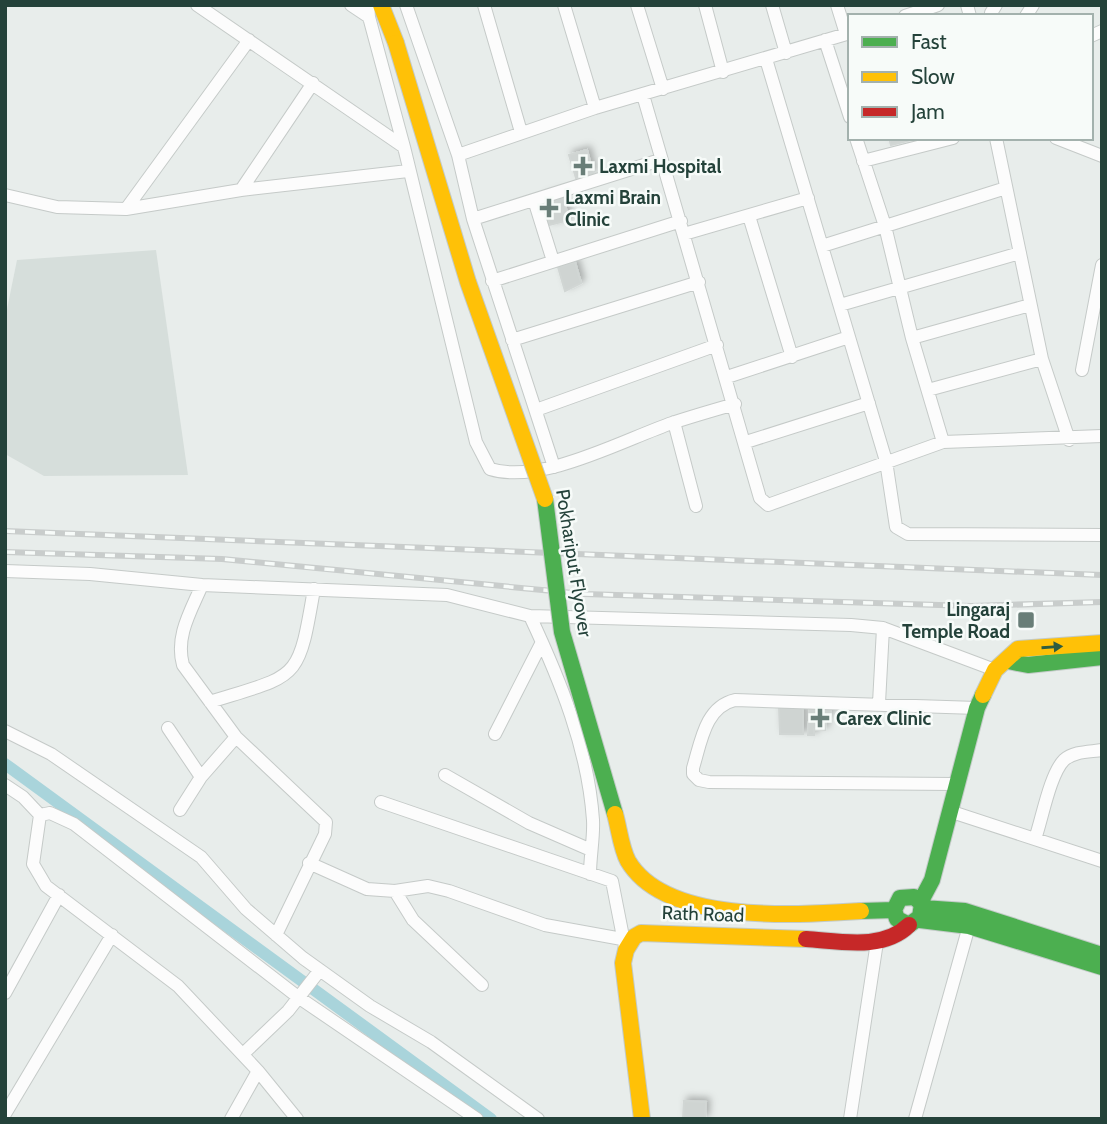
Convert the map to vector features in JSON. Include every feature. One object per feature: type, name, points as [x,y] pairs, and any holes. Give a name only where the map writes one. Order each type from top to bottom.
[{"type":"main road","name":"Pokhariput Flyover","points":[[373,9],[396,43],[468,282],[546,500],[562,632],[628,861],[640,878],[689,905],[781,913],[894,910]]},
{"type":"main road","points":[[918,914],[932,880],[976,708],[1002,666],[1018,649],[1102,643]]},
{"type":"main road","points":[[1002,666],[1102,657]]},
{"type":"main road","points":[[918,914],[914,897],[904,897],[897,902],[894,910],[900,922],[918,914],[948,909],[965,911],[1102,955]]},
{"type":"main road","points":[[918,914],[970,926],[1102,967]]},
{"type":"main road","name":"Rath Road","points":[[624,945],[641,933],[877,942],[899,934],[918,914]]},
{"type":"main road","points":[[624,945],[642,1119]]},
{"type":"street","points":[[197,5],[404,147]]},
{"type":"street","points":[[351,5],[373,9],[408,172],[476,442],[490,469],[503,473],[554,467],[674,422],[735,404]]},
{"type":"street","points":[[406,5],[458,155],[473,219],[492,281],[554,467]]},
{"type":"street","points":[[484,5],[521,132]]},
{"type":"street","points":[[564,5],[595,108]]},
{"type":"street","points":[[636,5],[663,89]]},
{"type":"street","points":[[705,5],[723,72]]},
{"type":"street","points":[[772,5],[786,53]]},
{"type":"street","points":[[458,155],[595,108],[848,33],[837,5]]},
{"type":"street","points":[[909,11],[938,5]]},
{"type":"street","points":[[126,209],[248,40]]},
{"type":"street","points":[[825,40],[848,103]]},
{"type":"street","points":[[766,59],[886,461],[894,521],[901,532],[1102,535]]},
{"type":"street","points":[[240,190],[313,83]]},
{"type":"street","points":[[643,95],[660,160],[735,404],[760,498],[768,505],[943,442],[1069,440],[1102,436]]},
{"type":"street","points":[[857,140],[886,226],[912,338],[943,442]]},
{"type":"street","points":[[863,161],[945,140]]},
{"type":"street","points":[[996,140],[1042,359],[1069,440]]},
{"type":"street","points":[[1061,140],[1102,156]]},
{"type":"street","points":[[473,219],[660,160]]},
{"type":"street","points":[[5,195],[57,207],[126,209],[240,190],[408,172]]},
{"type":"street","points":[[822,246],[1006,188]]},
{"type":"street","points":[[492,281],[553,261],[682,227],[749,216],[808,198]]},
{"type":"street","points":[[534,200],[553,261]]},
{"type":"street","points":[[749,216],[792,357]]},
{"type":"street","points":[[840,305],[1020,253]]},
{"type":"street","points":[[1082,370],[1102,265]]},
{"type":"street","points":[[512,340],[699,282]]},
{"type":"street","points":[[912,338],[1030,305]]},
{"type":"street","points":[[727,377],[849,337]]},
{"type":"street","points":[[536,410],[717,345]]},
{"type":"street","points":[[928,390],[1042,359]]},
{"type":"street","points":[[746,442],[869,403]]},
{"type":"street","points":[[674,422],[696,506]]},
{"type":"street","points":[[5,571],[90,574],[202,585],[447,595],[530,616],[883,628],[1002,666]]},
{"type":"street","points":[[202,585],[180,639],[179,650],[183,664],[236,737],[326,822],[325,834],[276,935]]},
{"type":"street","points":[[211,702],[281,679],[291,671],[305,645],[314,589]]},
{"type":"street","points":[[530,616],[575,725],[591,799],[593,824],[590,874]]},
{"type":"street","points":[[879,703],[883,628]]},
{"type":"street","points":[[495,734],[542,642]]},
{"type":"street","points":[[955,784],[709,782],[699,780],[693,774],[707,724],[722,704],[735,700],[976,708]]},
{"type":"street","points":[[168,728],[201,777]]},
{"type":"street","points":[[5,731],[51,754],[201,857],[246,909],[320,970],[369,1006],[431,1042],[538,1119]]},
{"type":"street","points":[[180,810],[201,777],[236,737]]},
{"type":"street","points":[[1035,839],[1058,769],[1066,759],[1077,753],[1102,750]]},
{"type":"street","points":[[445,775],[529,823],[590,850]]},
{"type":"street","points":[[5,785],[23,797],[40,815]]},
{"type":"street","points":[[309,863],[367,889],[395,891],[416,886],[438,888],[545,925],[624,945],[612,881],[381,803]]},
{"type":"street","points":[[949,811],[1102,861]]},
{"type":"street","points":[[40,815],[50,813],[74,824],[298,997],[477,1119]]},
{"type":"street","points":[[40,815],[33,864],[46,886],[177,986],[243,1054],[297,1119]]},
{"type":"street","points":[[395,891],[412,920],[482,985]]},
{"type":"street","points":[[5,993],[59,895]]},
{"type":"street","points":[[915,1119],[970,926]]},
{"type":"street","points":[[5,1114],[111,936]]},
{"type":"street","points":[[850,1119],[877,942]]},
{"type":"street","points":[[243,1054],[273,1026],[320,970]]},
{"type":"street","points":[[231,1119],[258,1071]]},
{"type":"shaded area","points":[[156,250],[188,475],[44,476],[5,454],[5,319],[17,260]]},
{"type":"building","points":[[890,140],[910,140],[891,145]]},
{"type":"building","points":[[587,150],[593,173],[576,178],[569,155]]},
{"type":"building","points":[[562,193],[569,220],[549,225],[544,198]]},
{"type":"building","points":[[575,262],[581,283],[565,291],[558,267]]},
{"type":"building","points":[[779,706],[803,706],[803,734],[780,734]]},
{"type":"building","points":[[810,707],[831,708],[830,716],[826,716],[825,730],[814,729],[814,735],[808,735]]},
{"type":"building","points":[[684,1101],[706,1102],[705,1119],[683,1119]]},
{"type":"waterway","points":[[5,764],[491,1119]]},
{"type":"railway","points":[[5,531],[1102,575]]},
{"type":"railway","points":[[5,552],[222,559],[584,594],[971,606],[1102,602]]},
{"type":"traffic: fast","points":[[545,499],[562,632],[615,814]]},
{"type":"traffic: fast","points":[[1008,661],[1028,665],[1102,657]]},
{"type":"traffic: fast","points":[[921,903],[914,897],[900,898],[894,910],[897,919],[909,925],[920,917],[923,897],[932,880],[977,708],[983,695]]},
{"type":"traffic: fast","points":[[923,908],[965,911],[1102,955]]},
{"type":"traffic: fast","points":[[861,911],[894,910]]},
{"type":"traffic: fast","points":[[920,920],[969,926],[1102,967]]},
{"type":"traffic: slow","points":[[381,5],[396,43]]},
{"type":"traffic: slow","points":[[396,43],[468,282],[545,499]]},
{"type":"traffic: slow","points":[[983,695],[995,670],[1018,649],[1102,643]]},
{"type":"traffic: slow","points":[[615,814],[628,861],[646,882],[672,896],[702,906],[735,912],[803,914],[861,911]]},
{"type":"traffic: slow","points":[[642,1119],[623,963],[626,950],[634,937],[641,933],[806,939]]},
{"type":"traffic: jam","points":[[806,939],[874,941],[898,933],[909,925]]},
{"type":"place","name":"Laxmi Hospital","points":[[583,166]]},
{"type":"place","name":"Laxmi Brain Clinic","points":[[549,208]]},
{"type":"place","name":"Lingaraj Temple Road","points":[[1026,620]]},
{"type":"place","name":"Carex Clinic","points":[[820,718]]}]
